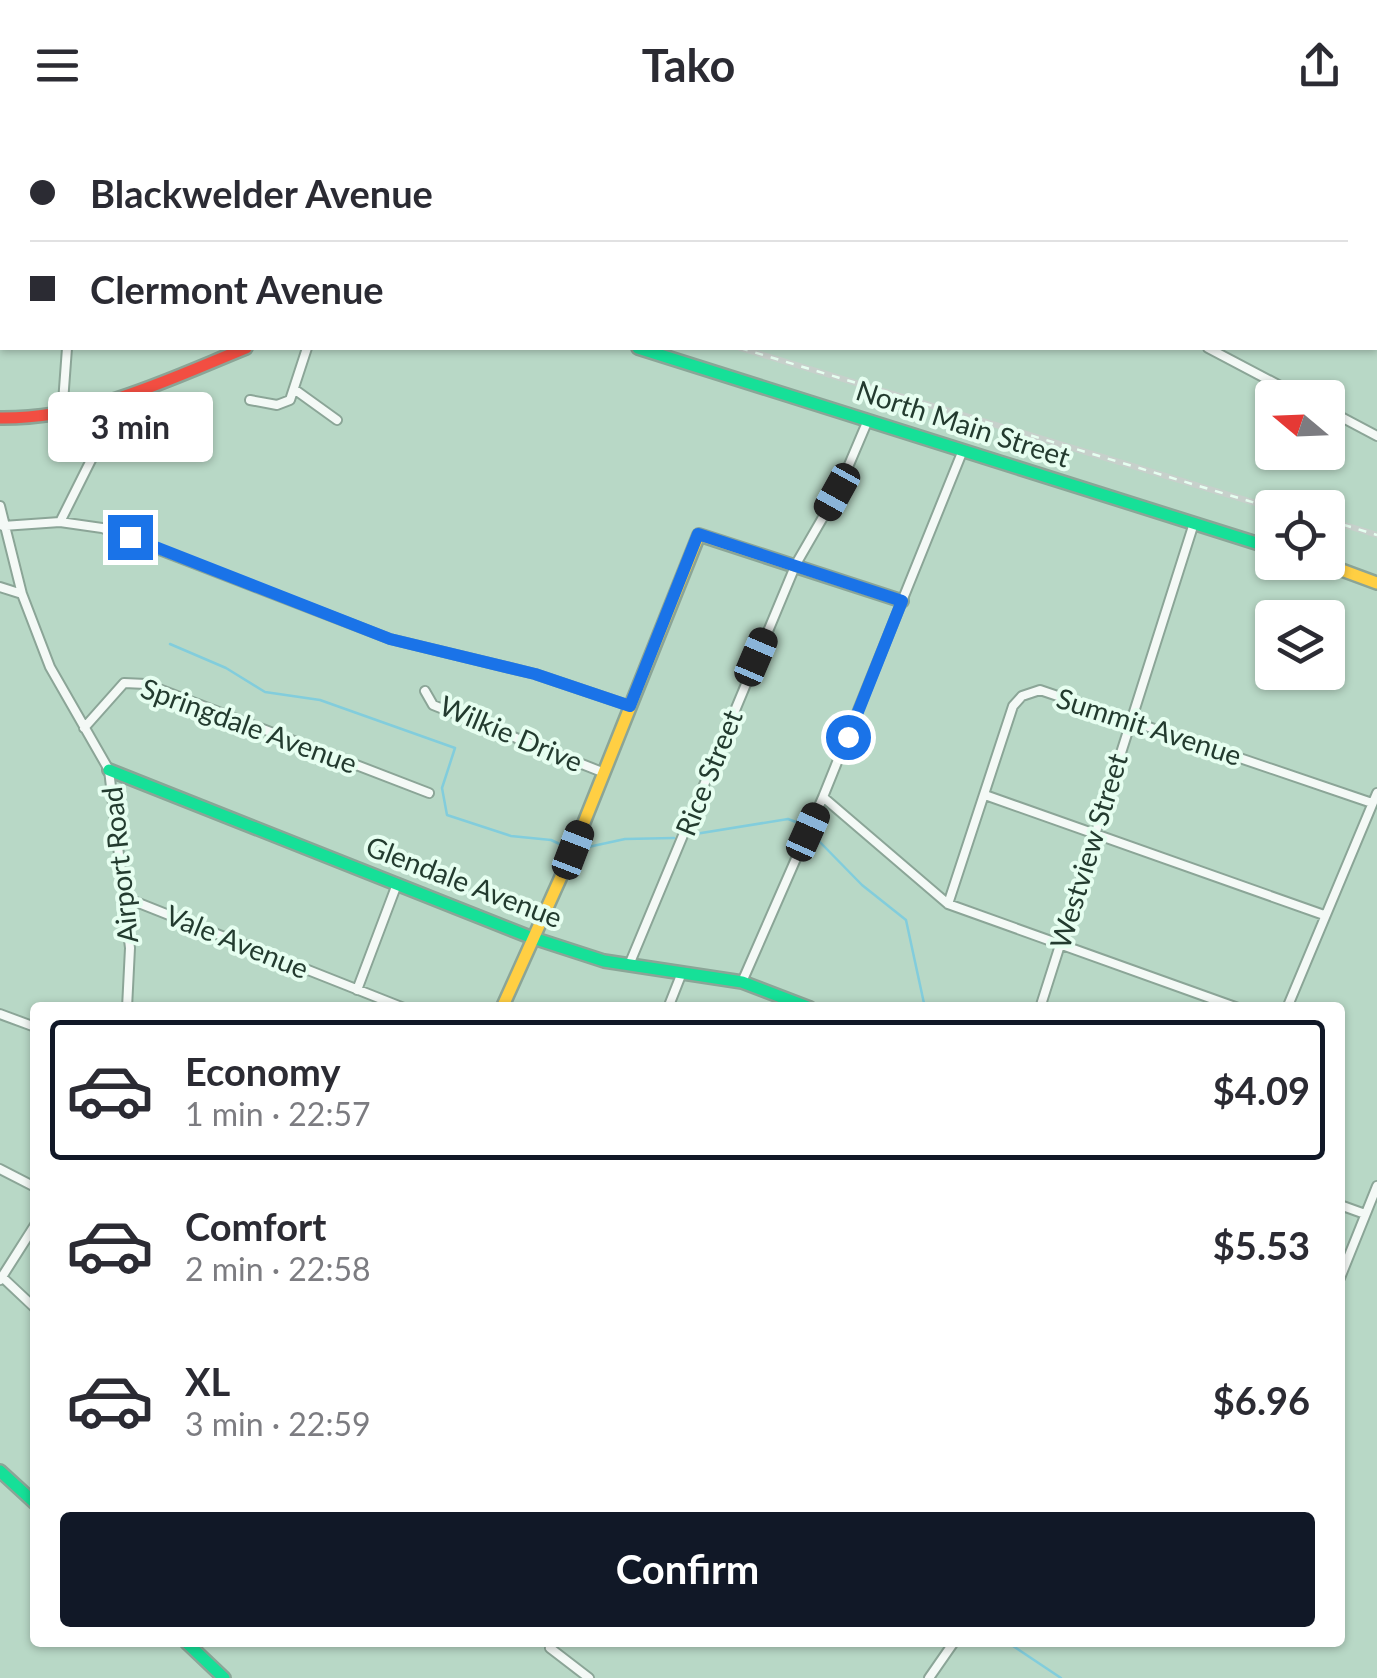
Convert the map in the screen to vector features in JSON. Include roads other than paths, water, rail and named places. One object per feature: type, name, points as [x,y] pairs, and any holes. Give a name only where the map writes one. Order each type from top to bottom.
[{"type":"street","points":[[62,416],[67,350]]},
{"type":"street","points":[[0,418],[62,416],[241,350]]},
{"type":"street","points":[[250,400],[284,404],[294,389],[306,350]]},
{"type":"street","name":"North Main Street","points":[[644,350],[1255,543]]},
{"type":"street","points":[[1212,350],[1269,380]]},
{"type":"street","points":[[294,389],[337,420]]},
{"type":"street","points":[[1345,419],[1377,436]]},
{"type":"street","name":"Rice Street","points":[[629,965],[796,564],[837,492],[868,420]]},
{"type":"street","points":[[742,982],[823,797],[963,450]]},
{"type":"street","points":[[60,522],[92,458]]},
{"type":"street","name":"Airport Road","points":[[0,506],[22,594],[66,701],[109,770],[130,948],[127,1002]]},
{"type":"street","points":[[4,526],[60,522],[130,537],[390,639],[535,674],[630,706]]},
{"type":"street","name":"Westview Street","points":[[1042,1002],[1194,523]]},
{"type":"street","points":[[504,1002],[530,937],[573,850],[698,534],[902,601]]},
{"type":"street","points":[[1345,571],[1377,583]]},
{"type":"street","points":[[0,587],[22,594]]},
{"type":"street","name":"Springdale Avenue","points":[[84,728],[124,683],[146,684],[429,793]]},
{"type":"street","name":"Summit Avenue","points":[[948,904],[1013,706],[1022,696],[1040,690],[1372,804]]},
{"type":"street","name":"Wilkie Drive","points":[[425,691],[433,705],[602,772]]},
{"type":"street","name":"Glendale Avenue","points":[[109,770],[530,937],[680,976],[742,982],[794,1002]]},
{"type":"street","points":[[1289,1002],[1377,793]]},
{"type":"street","points":[[986,794],[1324,914]]},
{"type":"street","points":[[823,797],[948,904],[1221,1002]]},
{"type":"street","points":[[357,990],[397,884]]},
{"type":"street","name":"Vale Avenue","points":[[126,898],[388,1002]]},
{"type":"street","points":[[670,1002],[680,976]]},
{"type":"street","points":[[0,1014],[30,1025]]},
{"type":"street","points":[[0,1168],[30,1184]]},
{"type":"street","points":[[1345,1265],[1377,1186]]},
{"type":"street","points":[[1345,1207],[1365,1214]]},
{"type":"street","points":[[30,1232],[1,1278],[30,1304]]},
{"type":"street","points":[[0,1471],[30,1498]]},
{"type":"street","points":[[191,1647],[224,1678]]},
{"type":"street","points":[[929,1678],[951,1647]]},
{"type":"street","points":[[550,1648],[589,1678]]},
{"type":"waterway","points":[[170,644],[226,668],[265,692],[320,700],[455,748],[442,788],[447,815],[511,836],[551,840],[564,846]]},
{"type":"waterway","points":[[689,835],[788,819],[804,825]]},
{"type":"waterway","points":[[813,835],[862,885],[906,920],[924,1002]]},
{"type":"waterway","points":[[579,849],[625,839],[674,838]]},
{"type":"waterway","points":[[1014,1647],[1061,1678]]},
{"type":"railway","points":[[747,350],[1255,503]]},
{"type":"railway","points":[[1345,525],[1377,535]]}]
